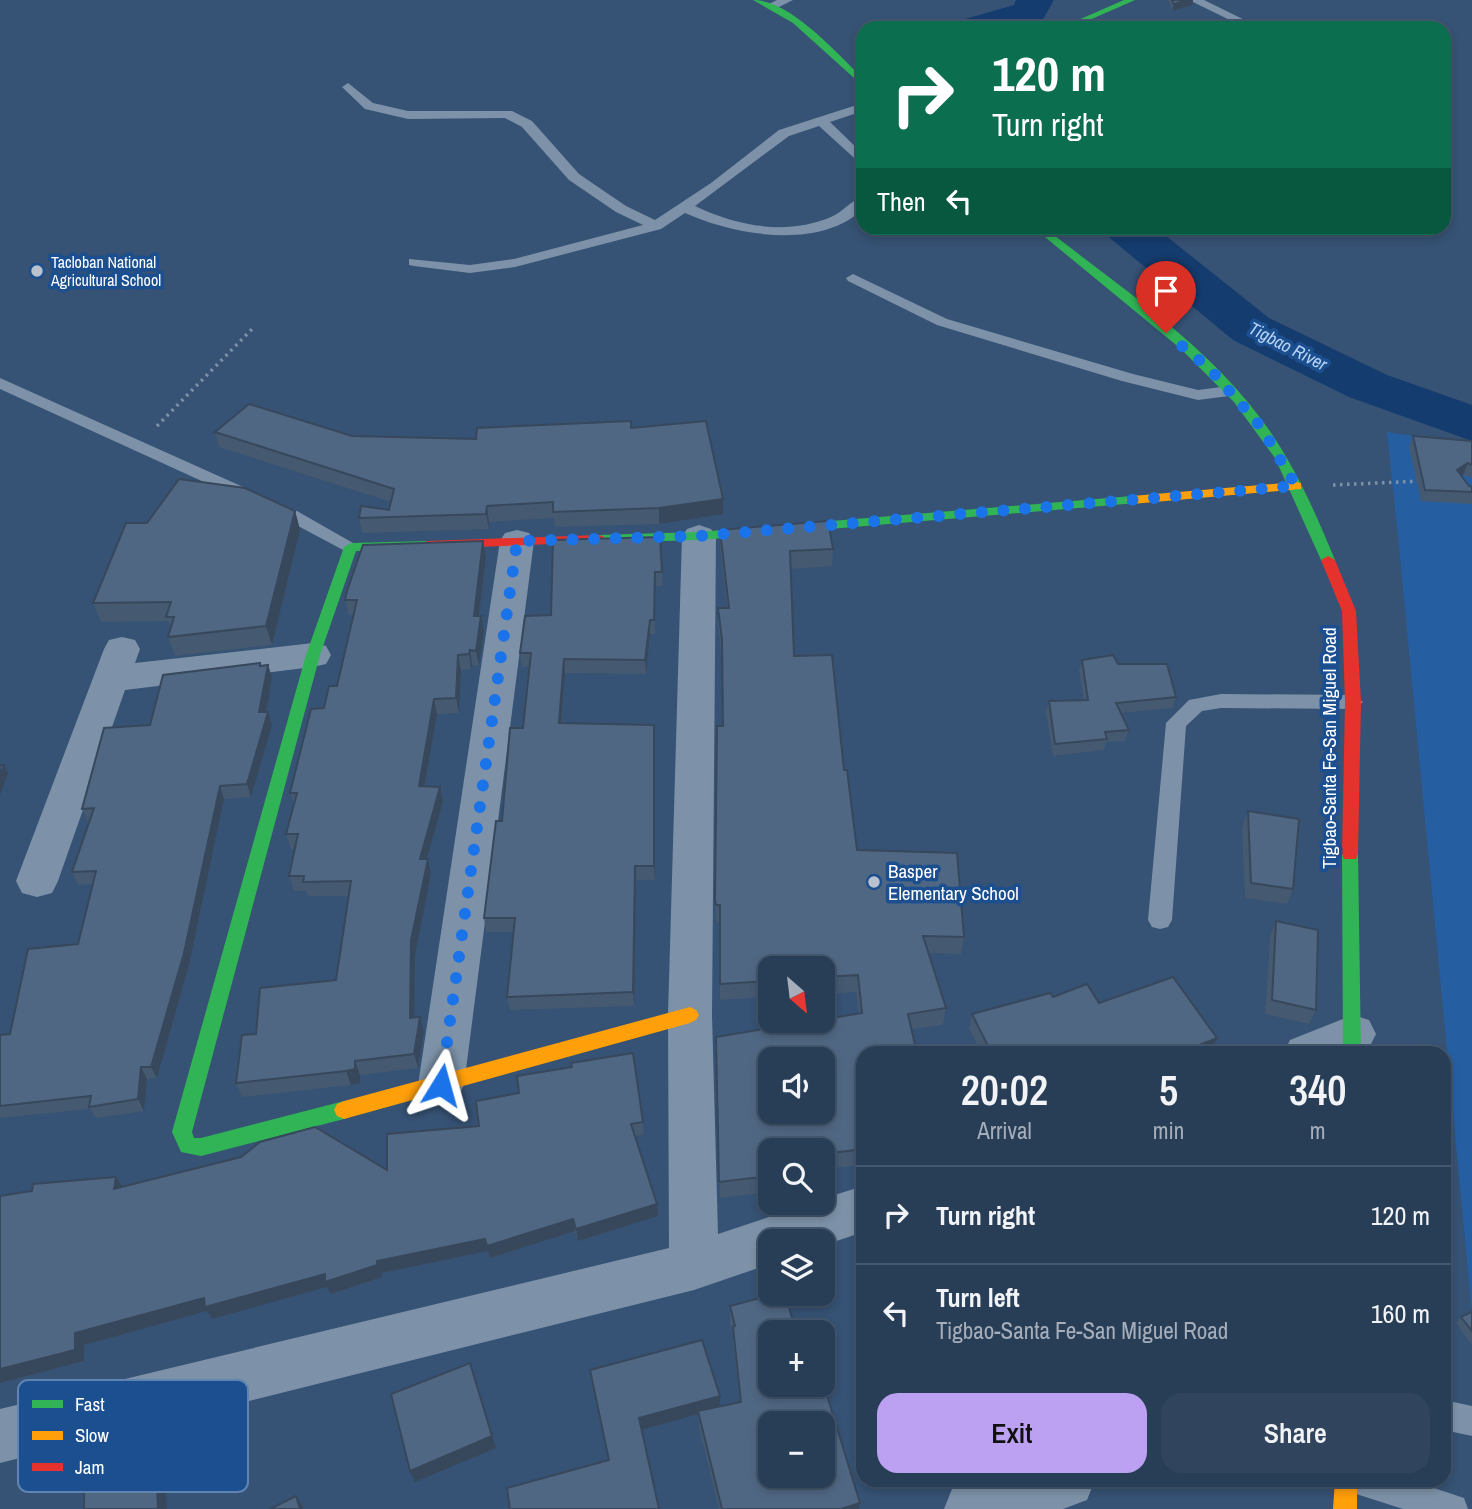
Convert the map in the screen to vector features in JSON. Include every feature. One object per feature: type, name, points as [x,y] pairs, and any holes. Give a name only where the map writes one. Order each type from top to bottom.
[{"type":"street","points":[[757,0],[780,3],[856,76]]},
{"type":"street","points":[[1081,21],[1131,0]]},
{"type":"street","name":"Tigbao-Santa Fe-San Miguel Road","points":[[1048,235],[1209,368],[1261,427],[1296,486],[1349,611],[1353,702],[1350,791],[1352,1044]]},
{"type":"street","points":[[690,1015],[441,1085],[201,1147],[188,1146],[183,1140],[182,1132],[313,655],[351,547],[699,536],[1296,486]]},
{"type":"street","points":[[694,1266],[690,1015],[699,536]]},
{"type":"street","points":[[441,1085],[517,541]]},
{"type":"street","points":[[37,881],[116,664],[313,655]]},
{"type":"street","points":[[229,1380],[694,1266],[856,1211]]},
{"type":"street","points":[[0,1436],[18,1432]]},
{"type":"street","points":[[972,1509],[1044,1487]]},
{"type":"street","points":[[1345,1509],[1346,1487]]},
{"type":"lane","points":[[1195,0],[1240,21]]},
{"type":"lane","points":[[348,87],[369,106],[408,115],[507,114],[527,124],[546,149],[575,177],[621,209],[656,226]]},
{"type":"lane","points":[[414,262],[470,269],[515,263],[656,226],[784,133],[856,109]]},
{"type":"lane","points":[[820,119],[856,155]]},
{"type":"lane","points":[[684,207],[734,227],[786,232],[831,223],[856,206]]},
{"type":"lane","points":[[853,278],[942,321],[1128,378],[1198,395],[1229,391]]},
{"type":"lane","points":[[0,383],[139,444],[351,547]]},
{"type":"lane","points":[[1160,920],[1176,723],[1196,705],[1221,701],[1353,702]]},
{"type":"lane","points":[[1451,1417],[1472,1422]]},
{"type":"lane","points":[[1380,1487],[1453,1509]]},
{"type":"path","points":[[139,444],[254,327]]},
{"type":"path","points":[[1296,486],[1430,481]]},
{"type":"shaded area","points":[[1387,432],[1472,445],[1472,1313],[1451,1092],[1451,1046],[1447,1046]]},
{"type":"building","points":[[1172,0],[1188,0],[1174,4]]},
{"type":"building","points":[[249,404],[352,436],[476,439],[477,428],[631,421],[631,428],[706,421],[723,499],[659,508],[553,512],[553,502],[487,506],[486,514],[359,518],[361,506],[389,510],[394,489],[215,432]]},
{"type":"building","points":[[1413,436],[1472,441],[1472,465],[1468,463],[1457,470],[1472,487],[1472,492],[1425,490]]},
{"type":"building","points":[[179,479],[245,488],[295,511],[266,626],[168,637],[174,617],[166,617],[171,602],[93,603],[126,523],[147,523]]},
{"type":"building","points":[[828,521],[833,549],[790,551],[794,656],[832,655],[844,770],[847,770],[857,850],[957,853],[964,937],[923,936],[946,1008],[908,1014],[915,1046],[856,1046],[856,1150],[835,1152],[835,1138],[758,1138],[758,1177],[719,1182],[716,1037],[758,1030],[758,1033],[835,1033],[835,1017],[862,1013],[858,975],[835,976],[835,956],[758,956],[758,982],[720,984],[720,905],[716,905],[715,900],[717,726],[723,726],[722,639],[718,608],[729,608],[720,530]]},
{"type":"building","points":[[660,537],[662,572],[655,572],[654,620],[650,620],[645,660],[564,659],[559,723],[654,725],[654,866],[635,866],[633,992],[507,997],[515,918],[484,918],[496,821],[502,821],[510,728],[523,728],[531,653],[520,653],[525,616],[551,615],[553,540]]},
{"type":"building","points":[[483,541],[474,616],[481,616],[476,651],[470,650],[469,654],[458,655],[456,698],[434,699],[419,786],[440,787],[420,859],[428,859],[411,940],[410,1018],[420,1017],[414,1054],[355,1061],[355,1069],[346,1071],[236,1083],[242,1035],[256,1034],[260,988],[336,980],[351,881],[303,882],[304,876],[289,876],[298,834],[286,834],[297,793],[290,793],[311,709],[324,708],[329,686],[337,686],[357,600],[345,600],[363,545]]},
{"type":"building","points":[[1113,655],[1118,664],[1167,664],[1176,697],[1116,703],[1129,730],[1105,732],[1107,739],[1055,744],[1049,701],[1088,700],[1082,660]]},
{"type":"building","points":[[260,663],[260,666],[268,665],[259,712],[268,712],[247,784],[220,786],[184,953],[151,1067],[141,1067],[138,1099],[89,1107],[91,1096],[0,1106],[0,1035],[10,1034],[28,949],[78,944],[96,871],[72,872],[94,808],[82,809],[104,728],[150,725],[163,675]]},
{"type":"building","points":[[1248,811],[1299,819],[1293,889],[1251,883]]},
{"type":"building","points":[[1276,921],[1318,930],[1316,1010],[1272,1000]]},
{"type":"building","points":[[1173,977],[1217,1038],[1197,1046],[988,1046],[972,1014],[1050,993],[1053,997],[1087,984],[1099,1003]]},
{"type":"building","points":[[633,1053],[643,1122],[631,1124],[657,1204],[576,1229],[573,1219],[487,1246],[485,1239],[377,1261],[377,1265],[325,1282],[325,1274],[205,1307],[204,1298],[75,1333],[75,1350],[0,1369],[0,1196],[32,1191],[33,1184],[116,1177],[114,1189],[241,1157],[260,1142],[315,1127],[387,1170],[387,1134],[479,1126],[476,1101],[519,1093],[517,1076],[572,1067],[571,1063]]},
{"type":"building","points":[[758,1299],[758,1306],[789,1306],[793,1320],[758,1320],[758,1397],[828,1397],[832,1411],[758,1411],[758,1488],[835,1488],[835,1421],[860,1503],[841,1509],[722,1509],[698,1411],[741,1402],[735,1326],[730,1306]]},
{"type":"building","points":[[1472,1312],[1472,1331],[1461,1317]]},
{"type":"building","points":[[702,1340],[720,1396],[639,1418],[659,1509],[510,1509],[507,1488],[609,1460],[590,1370]]},
{"type":"building","points":[[470,1363],[492,1436],[410,1471],[391,1394]]},
{"type":"building","points":[[84,1492],[157,1492],[158,1509],[84,1509]]},
{"type":"building","points":[[296,1496],[300,1509],[270,1509]]},
{"type":"waterway","name":"Tigbao River","points":[[1001,21],[1029,13],[1035,0]]},
{"type":"waterway","name":"Tigbao River","points":[[1136,235],[1251,329],[1368,386],[1472,424]]},
{"type":"traffic: fast","points":[[757,0],[796,21],[856,77]]},
{"type":"traffic: fast","points":[[1081,21],[1131,0]]},
{"type":"traffic: fast","points":[[1048,235],[1185,346],[1238,399],[1281,458],[1328,560]]},
{"type":"traffic: fast","points":[[598,539],[699,536],[1132,500]]},
{"type":"traffic: fast","points":[[344,1110],[201,1147],[188,1146],[182,1132],[313,655],[351,547],[427,545]]},
{"type":"traffic: fast","points":[[1350,854],[1352,1046]]},
{"type":"traffic: slow","points":[[1132,500],[1296,486]]},
{"type":"traffic: slow","points":[[344,1110],[690,1015]]},
{"type":"traffic: slow","points":[[1345,1509],[1346,1487]]},
{"type":"traffic: jam","points":[[427,545],[598,539]]},
{"type":"traffic: jam","points":[[1328,560],[1349,611],[1353,702],[1350,854]]},
{"type":"place","name":"Tacloban National Agricultural School","points":[[37,271]]},
{"type":"place","name":"Basper Elementary School","points":[[874,882]]},
{"type":"route","points":[[441,1085],[517,541],[699,536],[1249,487],[1296,486],[1261,427],[1209,368],[1166,333]]}]
